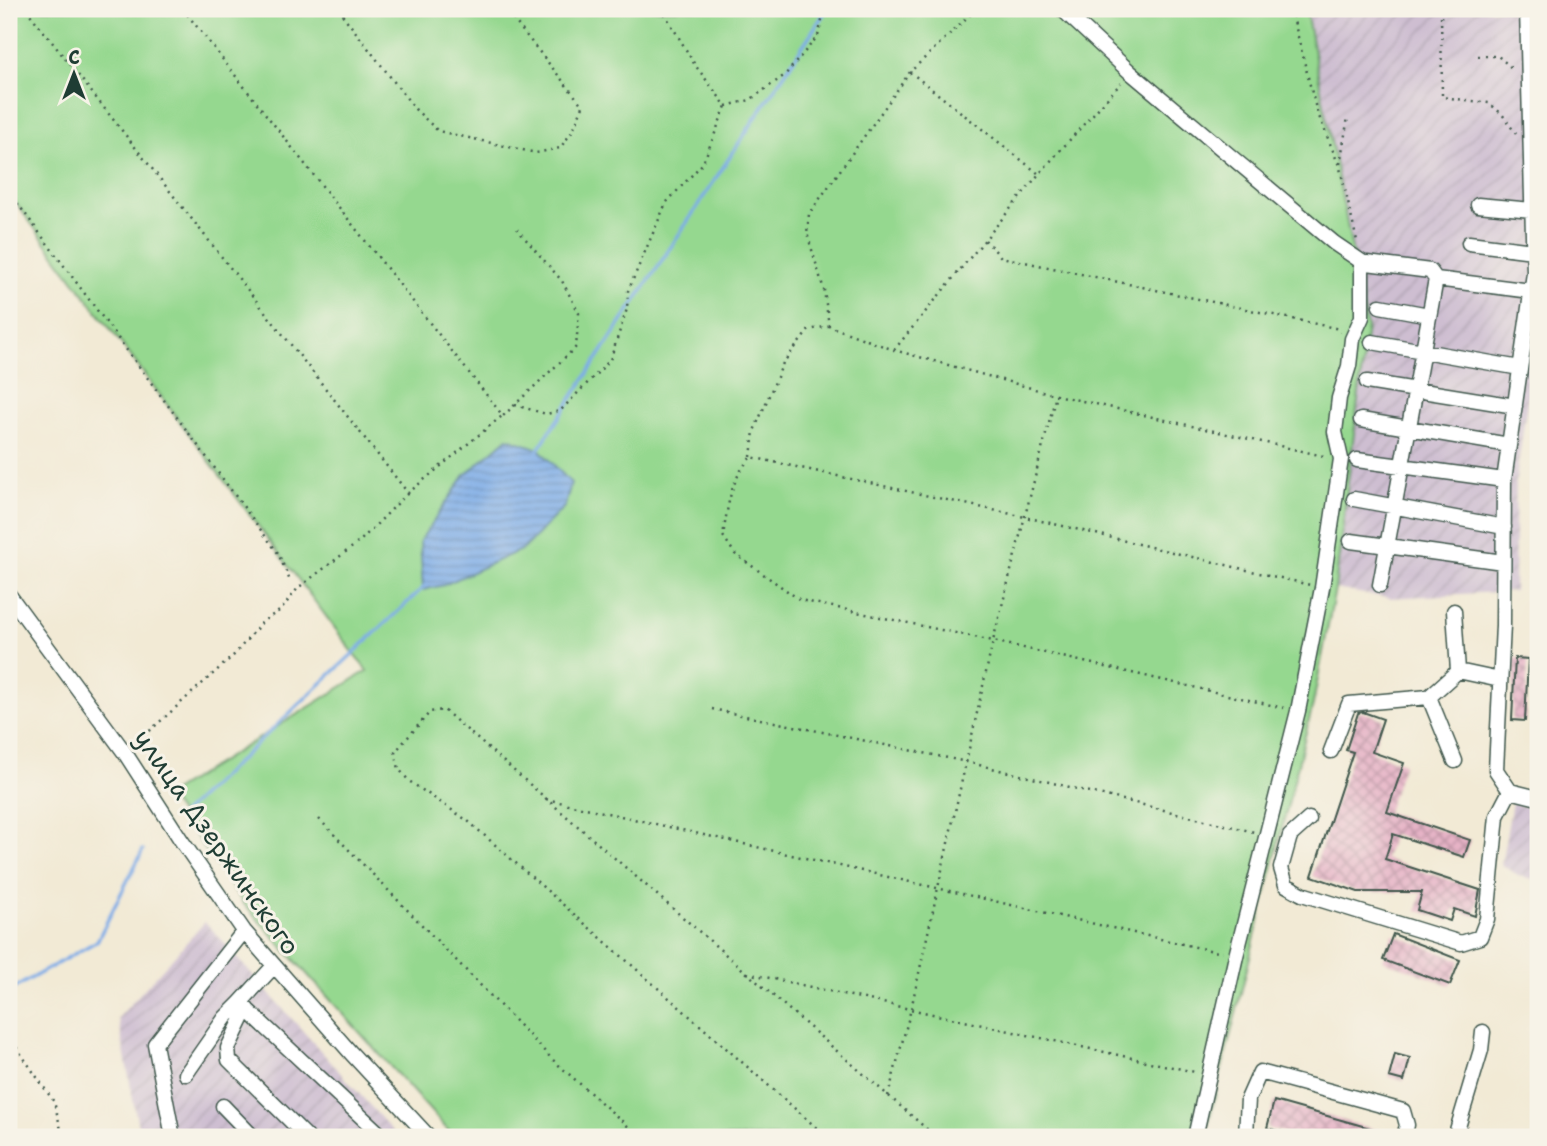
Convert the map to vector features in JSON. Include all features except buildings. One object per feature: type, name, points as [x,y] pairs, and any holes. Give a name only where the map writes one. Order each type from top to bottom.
[{"type":"street","points":[[1062,9],[1130,72],[1334,243],[1364,262],[1430,271],[1436,279],[1531,291]]},
{"type":"street","points":[[1527,9],[1533,251],[1531,291],[1504,480],[1496,770],[1510,791],[1538,798]]},
{"type":"street","points":[[1478,205],[1532,210]]},
{"type":"street","points":[[1469,243],[1533,251]]},
{"type":"street","points":[[1195,1137],[1236,956],[1298,711],[1322,588],[1341,460],[1335,432],[1339,398],[1349,366],[1352,339],[1362,317],[1364,262]]},
{"type":"street","points":[[1380,585],[1436,279]]},
{"type":"street","points":[[1380,306],[1429,314]]},
{"type":"street","points":[[1372,342],[1520,368]]},
{"type":"street","points":[[1367,382],[1515,406]]},
{"type":"street","points":[[1361,420],[1509,445]]},
{"type":"street","points":[[1357,460],[1504,480]]},
{"type":"street","points":[[1354,499],[1504,527]]},
{"type":"street","points":[[1351,541],[1503,562]]},
{"type":"street","name":"улица Дзержинского","points":[[9,595],[125,753],[244,931],[273,967],[429,1137]]},
{"type":"street","points":[[1454,611],[1458,671]]},
{"type":"street","points":[[1458,671],[1500,680]]},
{"type":"street","points":[[1331,751],[1349,704],[1429,697],[1458,671]]},
{"type":"street","points":[[1429,697],[1455,761]]},
{"type":"street","points":[[1309,819],[1290,836],[1281,867],[1286,885],[1302,894],[1461,943],[1480,937],[1487,919],[1497,816],[1510,791]]},
{"type":"street","points":[[173,1137],[155,1044],[244,931]]},
{"type":"street","points":[[273,967],[244,1006],[228,1048],[229,1060],[307,1137]]},
{"type":"street","points":[[186,1074],[225,1018],[244,1006]]},
{"type":"street","points":[[244,1006],[383,1137]]},
{"type":"street","points":[[1455,1137],[1481,1050],[1483,1032]]},
{"type":"street","points":[[1255,1137],[1246,1135],[1248,1099],[1260,1072],[1402,1111],[1407,1125],[1404,1137]]},
{"type":"street","points":[[223,1106],[253,1137]]},
{"type":"path","points":[[26,9],[408,493]]},
{"type":"path","points":[[183,9],[503,416]]},
{"type":"path","points":[[338,9],[415,109],[438,131],[536,153],[560,148],[572,132],[583,106],[505,9]]},
{"type":"path","points":[[662,9],[695,65],[726,106]]},
{"type":"path","points":[[726,106],[750,100],[785,75],[818,36],[825,9]]},
{"type":"path","points":[[829,326],[824,290],[807,233],[809,214],[910,72],[976,9]]},
{"type":"path","points":[[1291,9],[1316,109],[1340,168],[1364,262]]},
{"type":"path","points":[[1441,9],[1442,97],[1489,103],[1502,114],[1531,149]]},
{"type":"path","points":[[1478,56],[1497,56],[1511,66],[1529,89]]},
{"type":"path","points":[[910,72],[1040,174]]},
{"type":"path","points":[[894,350],[1040,174],[1130,72]]},
{"type":"path","points":[[514,405],[546,414],[560,411],[610,360],[627,309],[628,291],[666,203],[703,163],[726,106]]},
{"type":"path","points":[[1340,168],[1348,117]]},
{"type":"path","points":[[9,192],[278,553],[291,583]]},
{"type":"path","points":[[125,753],[234,655],[263,621],[281,610],[298,588],[359,542],[408,493],[503,416],[576,347],[579,313],[562,281],[517,229]]},
{"type":"path","points":[[985,240],[1001,257],[1335,328],[1352,339]]},
{"type":"path","points":[[1298,711],[800,600],[735,554],[723,536],[728,506],[738,472],[751,457],[754,431],[783,363],[809,330],[829,326],[894,350],[1056,395],[1341,460]]},
{"type":"path","points":[[888,1096],[911,1009],[993,641],[1056,395]]},
{"type":"path","points":[[751,457],[1025,517],[1322,588]]},
{"type":"path","points":[[712,709],[967,762],[1267,836]]},
{"type":"path","points":[[827,1137],[468,821],[409,781],[399,769],[395,752],[430,712],[443,710],[936,1137]]},
{"type":"path","points":[[545,798],[1236,956]]},
{"type":"path","points":[[319,819],[553,1060],[640,1137]]},
{"type":"path","points":[[746,972],[1209,1075]]},
{"type":"path","points":[[9,1048],[17,1048],[54,1102],[63,1137]]},
{"type":"shaded area","points":[[1309,9],[1537,9],[1538,323],[1516,480],[1514,591],[1389,598],[1335,589],[1367,327],[1307,16]]},
{"type":"shaded area","points":[[1512,803],[1538,810],[1538,880],[1520,876],[1501,865]]},
{"type":"shaded area","points":[[205,922],[398,1137],[140,1137],[118,1018]]},
{"type":"green space","points":[[9,9],[1309,9],[1307,17],[1367,327],[1335,589],[1313,704],[1205,1137],[454,1137],[244,904],[167,795],[367,671],[9,194]]},
{"type":"water","points":[[508,438],[539,449],[571,483],[565,506],[523,549],[444,585],[423,590],[420,541],[465,475]]},
{"type":"waterway","points":[[537,451],[827,9]]},
{"type":"waterway","points":[[179,817],[425,586]]},
{"type":"waterway","points":[[9,991],[97,941],[143,850]]}]
